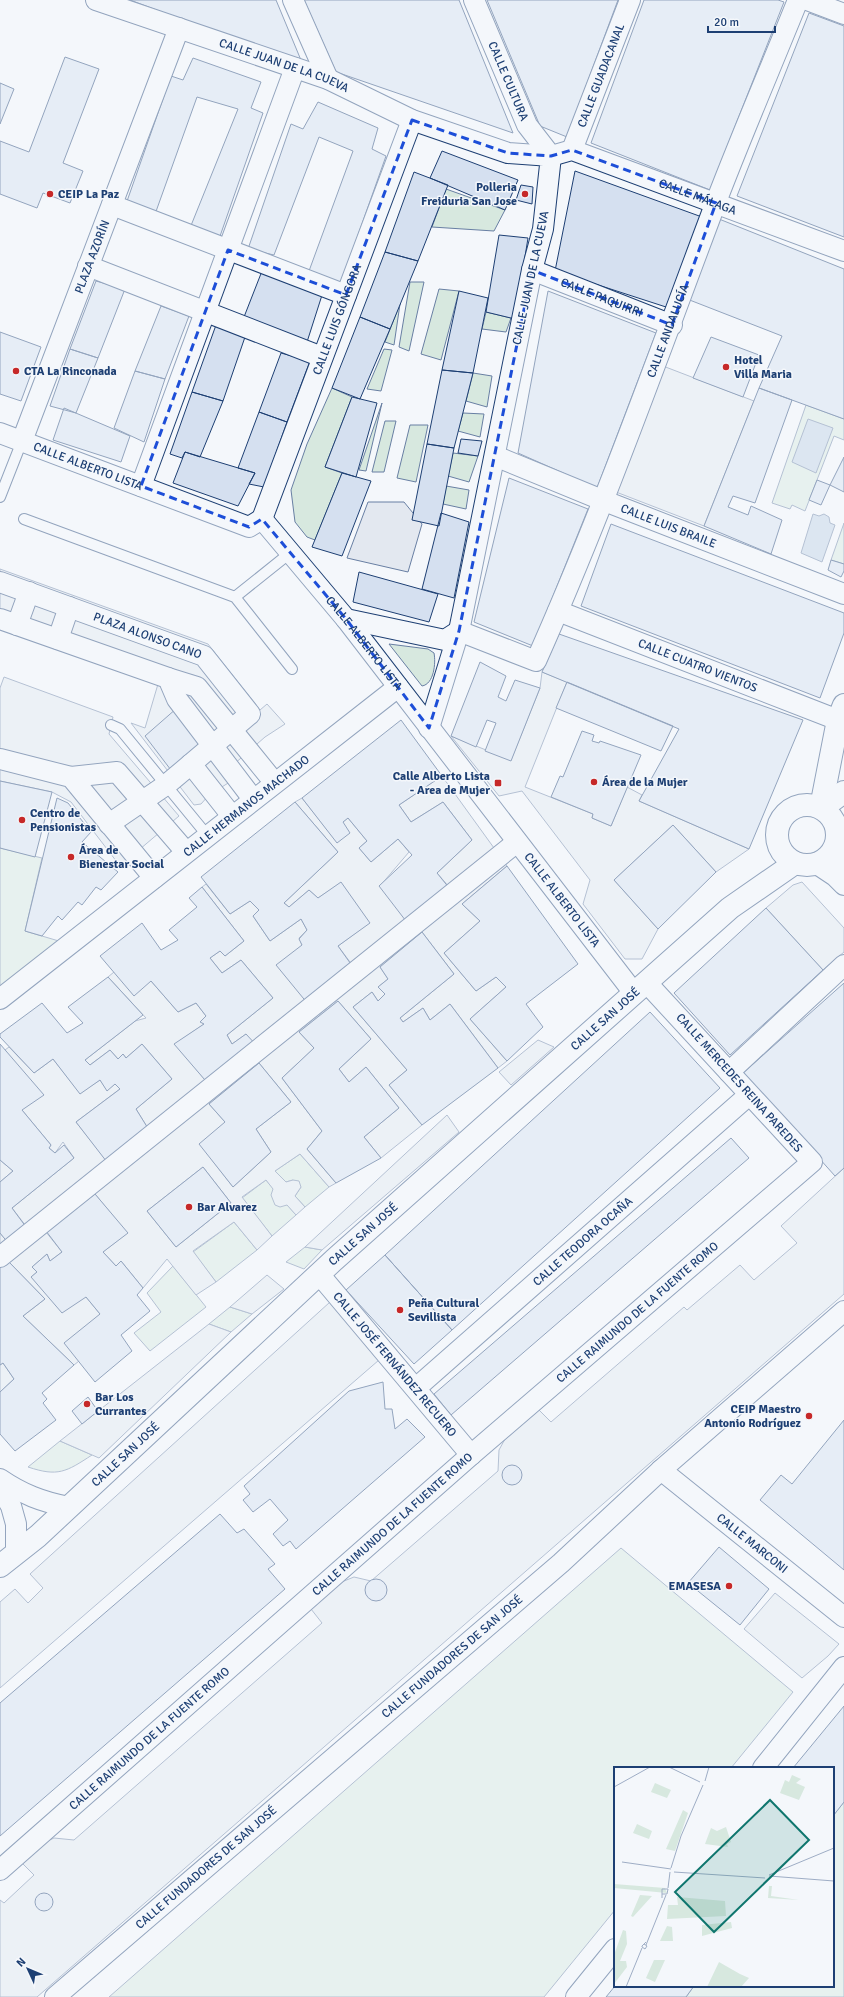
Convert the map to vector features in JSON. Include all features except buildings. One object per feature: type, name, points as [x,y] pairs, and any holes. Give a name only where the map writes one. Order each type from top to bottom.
[{"type":"main road","points":[[839,720],[844,755]]},
{"type":"main road","points":[[814,807],[818,763],[839,720]]},
{"type":"main road","points":[[814,807],[835,822],[839,834],[828,857],[817,864],[803,866],[787,858],[779,845],[777,833],[779,823],[784,815],[792,808],[814,807],[844,792]]},
{"type":"main road","name":"CALLE SAN JOSÉ","points":[[730,908],[767,865],[779,845]]},
{"type":"main road","name":"CALLE SAN JOSÉ","points":[[8,1560],[38,1536],[319,1274],[640,987],[730,908],[795,863]]},
{"type":"street","points":[[293,0],[328,79]]},
{"type":"street","name":"CALLE CULTURA","points":[[474,0],[527,125],[552,156]]},
{"type":"street","name":"CALLE GUADACANAL","points":[[572,150],[630,0]]},
{"type":"street","name":"CALLE ANDALUCÍA","points":[[459,631],[536,661],[558,611],[672,325],[716,202],[798,0]]},
{"type":"street","points":[[807,0],[844,14]]},
{"type":"street","name":"CALLE JUAN DE LA CUEVA","points":[[106,2],[328,79],[412,120],[508,153],[552,156],[543,230],[532,270],[459,631],[429,728]]},
{"type":"street","name":"PLAZA AZORÍN","points":[[22,441],[178,28]]},
{"type":"street","points":[[141,486],[295,68]]},
{"type":"street","name":"CALLE LUIS GÓNGORA","points":[[262,519],[412,120]]},
{"type":"street","points":[[552,156],[572,150]]},
{"type":"street","name":"CALLE MÁLAGA","points":[[572,150],[716,202],[844,251]]},
{"type":"street","points":[[112,205],[346,296]]},
{"type":"street","points":[[88,266],[322,357]]},
{"type":"street","name":"CALLE PAQUIRRI","points":[[532,270],[672,325]]},
{"type":"street","name":"CALLE ALBERTO LISTA","points":[[0,433],[249,527],[262,519],[346,619],[517,842],[640,987]]},
{"type":"street","name":"CALLE LUIS BRAILE","points":[[495,456],[602,500],[844,594]]},
{"type":"street","name":"PLAZA ALONSO CANO","points":[[0,582],[204,656],[250,714],[166,785],[109,824]]},
{"type":"street","points":[[29,592],[8,622],[132,666],[197,687],[274,782]]},
{"type":"street","points":[[58,639],[69,607]]},
{"type":"street","name":"CALLE CUATRO VIENTOS","points":[[558,611],[839,720]]},
{"type":"street","points":[[346,619],[445,640],[459,631]]},
{"type":"street","points":[[95,652],[105,620]]},
{"type":"street","points":[[132,666],[142,634]]},
{"type":"street","points":[[168,678],[177,699],[254,799]]},
{"type":"street","name":"CALLE HERMANOS MACHADO","points":[[0,999],[274,782],[398,687]]},
{"type":"street","points":[[0,759],[71,777],[117,772],[186,852]]},
{"type":"street","points":[[191,764],[232,816]]},
{"type":"street","points":[[71,777],[154,878]]},
{"type":"street","points":[[839,834],[838,861],[844,870]]},
{"type":"street","points":[[0,1257],[517,842]]},
{"type":"street","points":[[817,864],[835,876],[844,885]]},
{"type":"street","points":[[729,1072],[844,965]]},
{"type":"street","name":"CALLE MERCEDES REINA PAREDES","points":[[640,987],[729,1072],[812,1162],[789,1182]]},
{"type":"street","name":"CALLE TEODORA OCAÑA","points":[[416,1388],[749,1095]]},
{"type":"street","name":"CALLE RAIMUNDO DE LA FUENTE ROMO","points":[[0,1870],[471,1454],[789,1182]]},
{"type":"street","name":"CALLE JOSÉ FERNÁNDEZ RECUERO","points":[[319,1274],[471,1454]]},
{"type":"street","name":"CALLE FUNDADORES DE SAN JOSÉ","points":[[55,1997],[561,1563],[660,1470],[844,1311]]},
{"type":"street","name":"CALLE MARCONI","points":[[660,1470],[844,1617]]},
{"type":"street","points":[[0,1479],[18,1491],[36,1499],[68,1507]]},
{"type":"street","points":[[0,1487],[11,1506],[16,1524],[8,1560]]},
{"type":"street","points":[[763,1767],[844,1668]]},
{"type":"street","points":[[576,1997],[614,1950]]},
{"type":"lane","points":[[0,497],[22,441]]},
{"type":"lane","points":[[24,519],[235,597],[292,669]]},
{"type":"lane","points":[[235,597],[290,553]]},
{"type":"lane","points":[[111,725],[120,729],[207,835]]},
{"type":"highlighted area","points":[[412,120],[508,153],[551,156],[572,150],[716,203],[672,325],[532,270],[459,631],[429,728],[346,619],[262,519],[249,527],[141,486],[228,250],[346,295]]},
{"type":"shaded area","points":[[446,189],[505,210],[494,231],[432,227]]},
{"type":"shaded area","points":[[410,282],[424,282],[409,351],[399,347]]},
{"type":"shaded area","points":[[439,289],[459,291],[441,360],[421,354]]},
{"type":"shaded area","points":[[400,304],[394,345],[385,342]]},
{"type":"shaded area","points":[[486,312],[511,318],[506,332],[482,329]]},
{"type":"shaded area","points":[[384,349],[392,350],[381,391],[367,389]]},
{"type":"shaded area","points":[[663,366],[754,401],[704,526],[616,492]]},
{"type":"shaded area","points":[[473,373],[492,376],[487,407],[466,401]]},
{"type":"shaded area","points":[[332,388],[352,397],[325,467],[342,473],[315,540],[307,537],[295,522],[291,490],[307,444]]},
{"type":"shaded area","points":[[382,403],[366,471],[359,470]]},
{"type":"shaded area","points":[[806,405],[844,419],[844,440],[834,436],[805,511],[792,505],[790,509],[772,503]]},
{"type":"shaded area","points":[[463,413],[484,414],[480,437],[458,431]]},
{"type":"shaded area","points":[[385,421],[396,421],[384,472],[372,472]]},
{"type":"shaded area","points":[[410,425],[428,425],[416,482],[397,478]]},
{"type":"shaded area","points":[[453,453],[478,456],[469,482],[448,476]]},
{"type":"shaded area","points":[[446,486],[469,490],[466,509],[443,504]]},
{"type":"shaded area","points":[[368,502],[404,502],[422,524],[408,572],[347,558]]},
{"type":"shaded area","points":[[844,523],[844,564],[831,560]]},
{"type":"shaded area","points":[[0,569],[208,644],[260,710],[267,704],[285,724],[265,737],[233,765],[233,780],[209,795],[201,804],[194,805],[131,723],[145,728],[158,684],[0,626]]},
{"type":"shaded area","points":[[389,644],[428,649],[434,653],[435,662],[432,677],[426,684],[422,686]]},
{"type":"shaded area","points":[[542,672],[567,682],[525,787],[593,814],[592,818],[611,826],[627,787],[642,795],[639,801],[749,849],[716,872],[673,825],[614,880],[658,929],[642,959],[625,959],[583,904],[590,880],[522,791],[499,796],[451,736],[511,760],[540,688]]},
{"type":"shaded area","points":[[4,677],[113,717],[109,734],[179,816],[120,866],[71,802],[52,792],[0,781],[0,688]]},
{"type":"shaded area","points":[[442,776],[507,866],[462,904],[480,921],[444,953],[476,991],[496,977],[506,987],[470,1019],[507,1061],[498,1068],[450,1004],[430,1020],[423,1008],[403,1022],[400,1018],[454,974],[422,932],[380,967],[388,979],[378,987],[385,994],[378,1001],[372,992],[353,1007],[407,1070],[389,1085],[422,1125],[381,1158],[364,1137],[399,1108],[366,1067],[349,1082],[339,1069],[371,1039],[338,1001],[299,1032],[314,1048],[282,1078],[322,1131],[307,1149],[336,1183],[329,1187],[300,1154],[275,1171],[286,1182],[293,1180],[299,1181],[301,1187],[295,1196],[305,1207],[296,1215],[287,1205],[280,1207],[275,1205],[271,1195],[273,1189],[266,1180],[242,1197],[272,1236],[257,1250],[234,1222],[193,1251],[216,1282],[196,1295],[167,1259],[143,1288],[121,1261],[116,1266],[103,1252],[127,1233],[95,1194],[46,1232],[62,1252],[50,1261],[47,1254],[32,1267],[37,1272],[31,1277],[86,1297],[100,1314],[79,1361],[74,1365],[23,1316],[45,1299],[8,1261],[0,1267],[0,1233],[9,1244],[29,1230],[12,1208],[74,1158],[63,1142],[55,1153],[49,1148],[51,1145],[22,1110],[5,1050],[9,1047],[34,1073],[53,1059],[80,1093],[100,1080],[107,1090],[115,1084],[120,1089],[76,1122],[110,1165],[149,1130],[136,1109],[172,1079],[142,1044],[126,1058],[123,1054],[118,1059],[110,1050],[90,1065],[85,1060],[135,1021],[146,1018],[108,977],[114,972],[151,981],[178,1012],[196,1003],[206,1016],[201,1022],[204,1024],[175,1044],[211,1087],[246,1034],[232,1044],[227,1035],[273,998],[241,960],[222,973],[210,958],[220,951],[225,956],[244,941],[202,887],[206,884],[230,914],[250,901],[259,910],[253,916],[270,941],[301,919],[307,930],[299,938],[302,945],[353,966],[338,946],[369,923],[341,883],[318,898],[309,890],[289,907],[284,903],[338,852],[295,802],[302,798],[337,842],[343,822],[348,818],[367,841],[359,848],[371,862],[398,839],[409,852],[380,886],[450,888],[437,873],[472,840],[443,802],[411,822],[399,805]],"holes":[[[259,1063],[291,1102],[256,1129],[271,1152],[233,1187],[212,1160],[225,1122],[209,1104]],[[203,1167],[231,1203],[176,1247],[147,1211]]]},
{"type":"shaded area","points":[[0,848],[42,858],[25,931],[69,944],[0,999]]},
{"type":"shaded area","points":[[802,882],[844,928],[844,952],[823,970],[766,908],[793,885]]},
{"type":"shaded area","points":[[538,1040],[554,1047],[511,1085],[499,1072]]},
{"type":"shaded area","points":[[447,1115],[459,1132],[322,1250],[305,1247]]},
{"type":"shaded area","points":[[300,1154],[329,1187],[305,1207],[295,1196],[301,1187],[293,1180],[286,1182],[275,1171]]},
{"type":"shaded area","points":[[0,1160],[13,1171],[0,1182]]},
{"type":"shaded area","points":[[844,1168],[844,1294],[37,1997],[0,1997],[0,1900],[4,1903],[34,1875],[21,1862],[39,1845],[54,1838],[74,1840],[322,1623],[311,1609],[339,1583],[354,1577],[371,1581],[498,1471],[499,1450],[505,1439],[539,1410],[551,1422],[684,1307],[687,1310],[740,1265],[754,1280],[797,1243],[781,1226]]},
{"type":"shaded area","points":[[266,1180],[296,1215],[272,1236],[242,1198]]},
{"type":"shaded area","points":[[234,1222],[257,1250],[216,1282],[193,1252]]},
{"type":"shaded area","points":[[305,1247],[322,1250],[304,1269],[286,1262]]},
{"type":"shaded area","points":[[173,1266],[206,1307],[150,1351],[134,1333],[161,1312],[147,1293]]},
{"type":"shaded area","points":[[267,1275],[284,1289],[252,1314],[230,1307]]},
{"type":"shaded area","points":[[330,1302],[379,1360],[0,1688],[0,1602],[15,1589],[28,1603],[43,1588],[30,1574]]},
{"type":"shaded area","points":[[230,1307],[252,1314],[231,1332],[209,1324]]},
{"type":"shaded area","points":[[209,1324],[231,1332],[99,1458],[60,1441]]},
{"type":"shaded area","points":[[3,1363],[14,1379],[0,1392],[0,1365]]},
{"type":"shaded area","points":[[60,1441],[92,1455],[62,1471],[47,1472],[28,1467]]},
{"type":"shaded area","points":[[621,1548],[793,1692],[732,1767],[614,1767],[614,1911],[544,1997],[109,1997]]},
{"type":"shaded area","points":[[775,1593],[839,1644],[828,1656],[802,1678],[744,1629]]},
{"type":"shaded area","points":[[844,1802],[844,1997],[686,1997],[693,1987],[834,1987],[834,1815]]},
{"type":"water","points":[[808,419],[833,428],[816,473],[792,462]]},
{"type":"water","points":[[813,514],[819,516],[824,514],[829,517],[830,523],[835,525],[822,562],[801,553]]},
{"type":"place","name":"CEIP La Paz","points":[[50,194]]},
{"type":"place","name":"Polleria Freiduria San Jose","points":[[525,194]]},
{"type":"place","name":"Hotel Villa Maria","points":[[726,367]]},
{"type":"place","name":"CTA La Rinconada","points":[[16,371]]},
{"type":"place","name":"Área de la Mujer","points":[[594,782]]},
{"type":"place","name":"Calle Alberto Lista - Area de Mujer","points":[[498,783]]},
{"type":"place","name":"Centro de Pensionistas","points":[[22,820]]},
{"type":"place","name":"Área de Bienestar Social","points":[[71,857]]},
{"type":"place","name":"Bar Alvarez","points":[[189,1207]]},
{"type":"place","name":"Peña Cultural Sevillista","points":[[400,1310]]},
{"type":"place","name":"Bar Los Currantes","points":[[87,1404]]},
{"type":"place","name":"CEIP Maestro Antonio Rodríguez","points":[[809,1416]]},
{"type":"place","name":"EMASESA","points":[[729,1586]]}]
